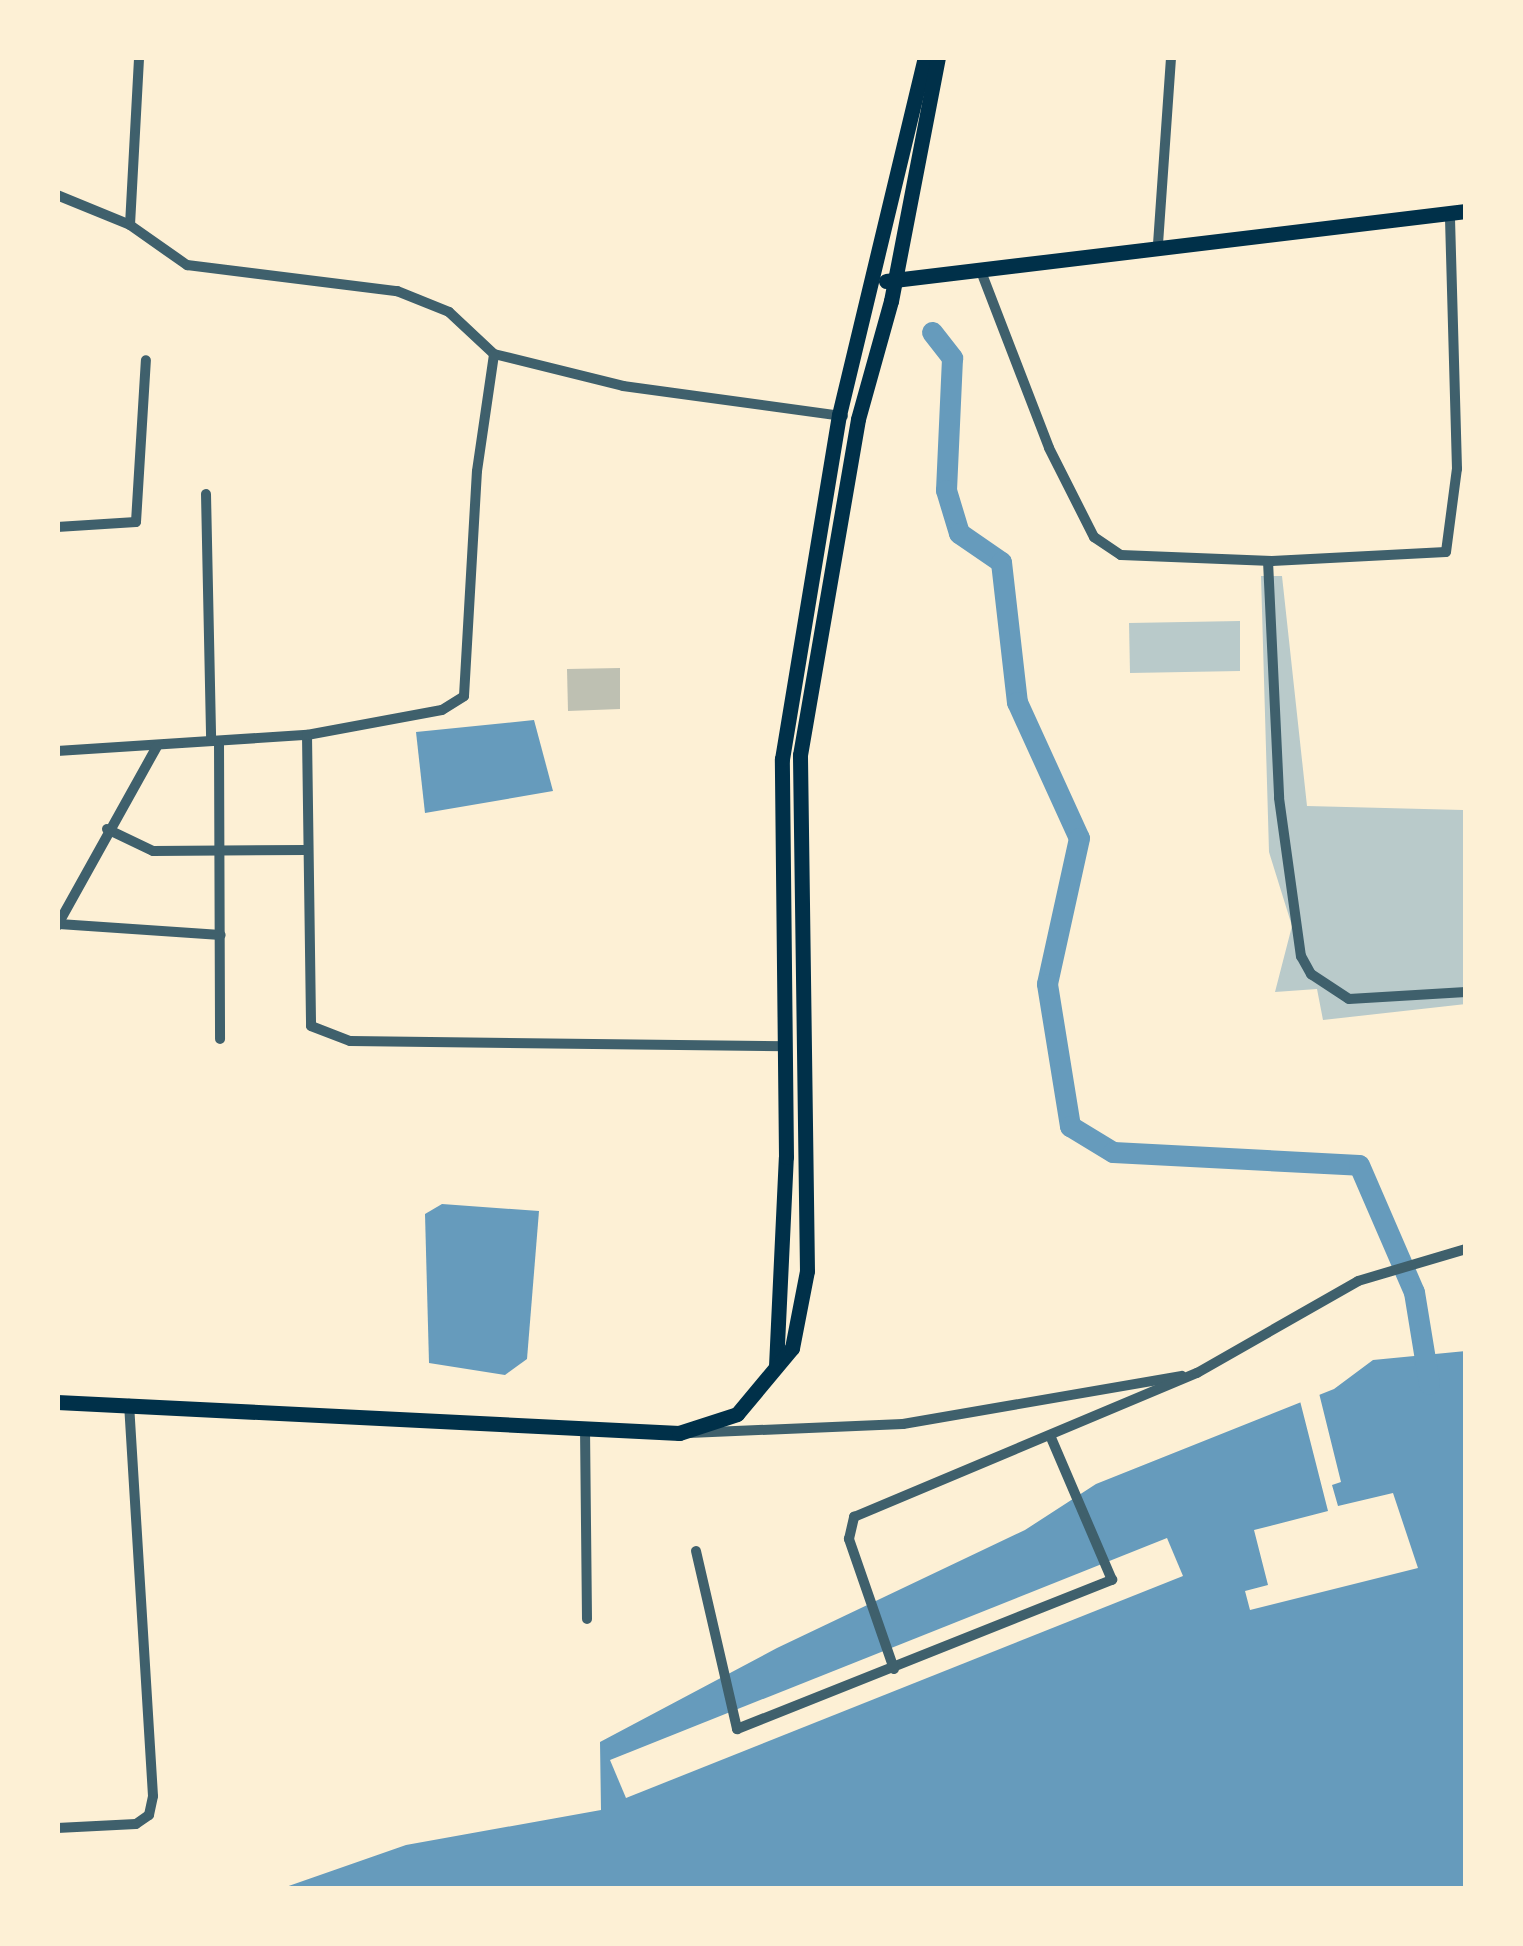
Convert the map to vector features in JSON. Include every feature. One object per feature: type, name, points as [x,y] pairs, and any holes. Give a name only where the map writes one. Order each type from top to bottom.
[{"type":"main road","points":[[776,1369],[793,1045],[800,755],[926,57]]},
{"type":"main road","points":[[57,1402],[679,1433],[737,1414],[776,1369],[801,1321],[807,1270],[782,758],[839,415],[885,281],[938,57]]},
{"type":"main road","points":[[885,281],[982,274],[1158,244],[1458,212]]},
{"type":"street","points":[[130,224],[139,57]]},
{"type":"street","points":[[1158,244],[1171,57]]},
{"type":"street","points":[[57,195],[130,224],[187,265],[397,291],[449,312],[494,353],[623,386],[858,419]]},
{"type":"street","points":[[982,274],[1049,448],[1094,537],[1121,556],[1268,561],[1450,549],[1457,469],[1458,212]]},
{"type":"street","points":[[57,751],[308,735],[442,710],[464,696],[477,471],[494,353]]},
{"type":"street","points":[[57,527],[136,522],[146,360]]},
{"type":"street","points":[[206,494],[220,853],[220,1039]]},
{"type":"street","points":[[1268,561],[1279,798],[1301,956],[1311,974],[1349,999],[1466,992]]},
{"type":"street","points":[[308,735],[311,1026],[327,1036],[793,1045]]},
{"type":"street","points":[[157,746],[58,925],[221,935]]},
{"type":"street","points":[[107,829],[153,850],[308,850]]},
{"type":"street","points":[[894,1669],[849,1539],[854,1517],[1198,1373],[1358,1281],[1461,1251]]},
{"type":"street","points":[[679,1433],[903,1424],[1198,1373]]},
{"type":"street","points":[[57,1828],[136,1824],[149,1815],[153,1796],[128,1404]]},
{"type":"street","points":[[585,1428],[587,1619]]},
{"type":"street","points":[[696,1551],[737,1729],[1112,1580],[1051,1438]]},
{"type":"shaded area","points":[[1261,576],[1282,576],[1307,806],[1463,810],[1466,1004],[1323,1020],[1317,989],[1275,992],[1292,926],[1269,852]]},
{"type":"shaded area","points":[[1240,621],[1240,671],[1130,673],[1129,623]]},
{"type":"water","points":[[534,720],[553,791],[425,813],[416,732]]},
{"type":"water","points":[[442,1204],[539,1211],[527,1359],[505,1375],[429,1363],[425,1214]]},
{"type":"water","points":[[1466,1351],[1466,1889],[280,1889],[406,1845],[601,1810],[600,1742],[777,1648],[1025,1530],[1096,1484],[1334,1389],[1373,1360]]},
{"type":"pier","points":[[1318,1389],[1341,1482],[1332,1485],[1338,1506],[1393,1493],[1418,1568],[1250,1610],[1245,1591],[1268,1585],[1254,1530],[1328,1511],[1299,1397]]},
{"type":"pier","points":[[1167,1538],[1183,1576],[626,1798],[610,1760]]},
{"type":"building","points":[[620,668],[620,709],[568,711],[567,669]]},
{"type":"waterway","points":[[932,332],[952,358],[946,490],[959,533],[1001,562],[1017,702],[1079,838],[1047,984],[1070,1126],[1113,1152],[1359,1165],[1414,1292],[1429,1384]]}]
